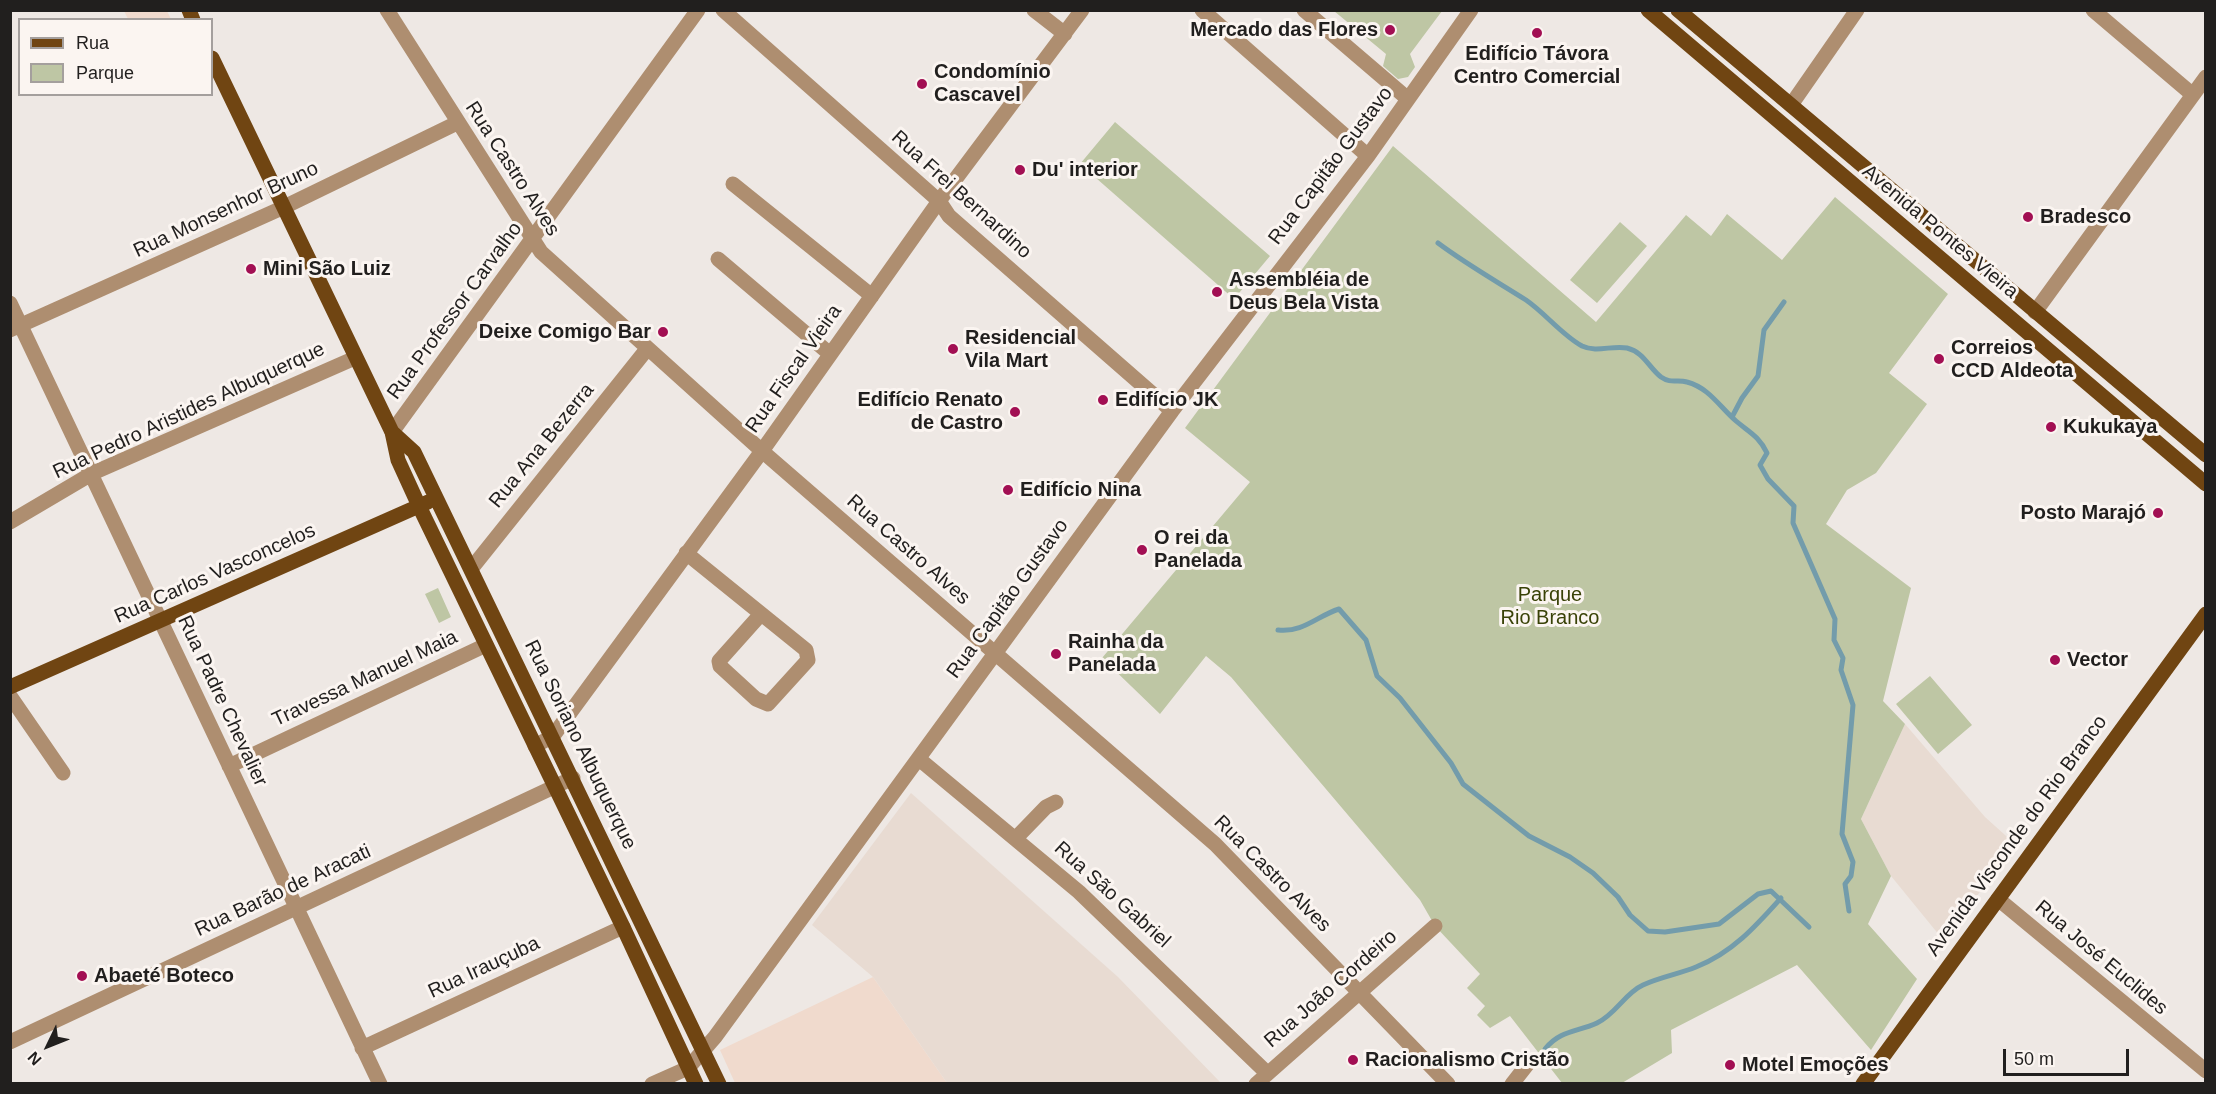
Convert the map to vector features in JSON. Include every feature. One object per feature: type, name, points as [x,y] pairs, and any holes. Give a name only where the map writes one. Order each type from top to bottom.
[{"type":"main road","name":"Avenida Pontes Vieira","points":[[1648,10],[2205,484]]},
{"type":"main road","name":"Avenida Pontes Vieira","points":[[1678,10],[2205,455]]},
{"type":"main road","name":"Rua Soriano Albuquerque","points":[[213,60],[282,208],[392,432],[398,460],[419,506],[696,1083]]},
{"type":"main road","name":"Rua Soriano Albuquerque","points":[[392,432],[414,452],[719,1083]]},
{"type":"main road","name":"Rua Carlos Vasconcelos","points":[[10,687],[436,498]]},
{"type":"main road","name":"Avenida Visconde do Rio Branco","points":[[1863,1083],[2205,614]]},
{"type":"street","name":"Rua Castro Alves","points":[[387,10],[541,252],[762,451],[1215,844],[1448,1083]]},
{"type":"street","name":"Rua Professor Carvalho","points":[[392,432],[698,10]]},
{"type":"street","name":"Rua Frei Bernardino","points":[[723,10],[939,201],[950,216],[1172,411]]},
{"type":"street","points":[[1034,10],[1065,34]]},
{"type":"street","name":"Rua Fiscal Vieira","points":[[535,746],[553,736],[762,451],[939,201],[1082,10]]},
{"type":"street","points":[[1202,10],[1368,156]]},
{"type":"street","points":[[1304,10],[1408,99]]},
{"type":"street","name":"Rua Capitão Gustavo","points":[[688,1068],[703,1053],[1172,411],[1368,156],[1471,10]]},
{"type":"street","points":[[1791,105],[1857,10]]},
{"type":"street","points":[[2093,10],[2193,95]]},
{"type":"street","points":[[2036,312],[2205,77]]},
{"type":"street","name":"Rua Monsenhor Bruno","points":[[16,328],[282,208],[457,123]]},
{"type":"street","points":[[734,184],[872,296]]},
{"type":"street","points":[[718,260],[830,354]]},
{"type":"street","name":"Rua Padre Chevalier","points":[[10,303],[16,328],[93,473],[295,908],[380,1083]]},
{"type":"street","name":"Rua Ana Bezerra","points":[[471,569],[647,349]]},
{"type":"street","name":"Rua Pedro Aristides Albuquerque","points":[[10,522],[93,473],[356,358]]},
{"type":"street","points":[[687,553],[760,614],[809,655],[808,660],[768,704],[756,699],[720,666],[719,661],[760,614]]},
{"type":"street","name":"Travessa Manuel Maia","points":[[229,766],[486,645]]},
{"type":"street","points":[[10,696],[63,774]]},
{"type":"street","name":"Rua São Gabriel","points":[[919,759],[1016,838],[1153,961],[1262,1078]]},
{"type":"street","name":"Rua Barão de Aracati","points":[[10,1042],[573,778]]},
{"type":"street","points":[[1016,838],[1046,807],[1056,802]]},
{"type":"street","name":"Rua José Euclides","points":[[1998,899],[2205,1071]]},
{"type":"street","name":"Rua João Cordeiro","points":[[1262,1078],[1357,992],[1435,926]]},
{"type":"street","name":"Rua Irauçuba","points":[[362,1048],[623,927]]},
{"type":"street","points":[[1512,1083],[1530,1061]]},
{"type":"street","points":[[652,1083],[688,1068]]},
{"type":"shaded area","points":[[124,11],[167,11],[170,18],[128,18]]},
{"type":"shaded area","points":[[1905,724],[1985,817],[2015,844],[1944,941],[1891,876],[1861,819]]},
{"type":"shaded area","points":[[911,793],[1118,977],[1221,1083],[947,1083],[873,977],[812,925]]},
{"type":"shaded area","points":[[873,977],[947,1083],[735,1083],[720,1050]]},
{"type":"green space","points":[[1334,11],[1442,11],[1410,54],[1415,67],[1408,77],[1398,79],[1383,66],[1386,54]]},
{"type":"green space","points":[[1115,122],[1270,256],[1234,299],[1080,164]]},
{"type":"green space","name":"Parque Rio Branco","points":[[1393,146],[1596,322],[1686,215],[1711,236],[1727,214],[1782,260],[1835,197],[1948,294],[1889,373],[1927,404],[1876,473],[1847,490],[1826,524],[1911,588],[1883,701],[1905,724],[1861,819],[1891,876],[1868,924],[1917,979],[1871,1050],[1797,965],[1671,1030],[1672,1053],[1622,1083],[1562,1083],[1510,1016],[1490,1028],[1477,1015],[1485,1006],[1467,988],[1480,974],[1435,926],[1420,900],[1231,677],[1206,656],[1160,714],[1102,658],[1250,482],[1185,428]]},
{"type":"green space","points":[[1620,222],[1647,246],[1597,303],[1570,280]]},
{"type":"green space","points":[[438,588],[451,617],[439,623],[425,594]]},
{"type":"green space","points":[[1930,676],[1972,725],[1938,754],[1896,704]]},
{"type":"waterway","points":[[1438,243],[1526,300],[1582,346],[1593,349],[1621,347],[1633,350],[1665,379],[1687,382],[1702,389],[1761,442],[1767,453],[1760,465],[1768,479],[1794,506],[1793,523],[1835,619],[1834,640],[1843,658],[1841,670],[1853,705],[1842,834],[1853,862],[1851,876],[1845,884],[1849,911]]},
{"type":"waterway","points":[[1732,417],[1758,376],[1764,330],[1784,302]]},
{"type":"waterway","points":[[1278,630],[1302,627],[1339,609],[1366,640],[1377,676],[1400,698],[1451,763],[1463,784],[1529,836],[1570,857],[1593,873],[1618,897],[1630,915],[1648,931],[1665,932],[1719,924],[1758,894],[1771,891],[1809,927]]},
{"type":"waterway","points":[[1545,1049],[1557,1038],[1604,1019],[1631,993],[1643,985],[1696,967],[1721,954],[1753,928],[1781,898]]},
{"type":"place","name":"Mercado das Flores","points":[[1390,30]]},
{"type":"place","name":"Edifício Távora Centro Comercial","points":[[1537,33]]},
{"type":"place","name":"Condomínio Cascavel","points":[[922,84]]},
{"type":"place","name":"Du' interior","points":[[1020,170]]},
{"type":"place","name":"Bradesco","points":[[2028,217]]},
{"type":"place","name":"Mini São Luiz","points":[[251,269]]},
{"type":"place","name":"Assembléia de Deus Bela Vista","points":[[1217,292]]},
{"type":"place","name":"Deixe Comigo Bar","points":[[663,332]]},
{"type":"place","name":"Residencial Vila Mart","points":[[953,349]]},
{"type":"place","name":"Correios CCD Aldeota","points":[[1939,359]]},
{"type":"place","name":"Edifício JK","points":[[1103,400]]},
{"type":"place","name":"Edifício Renato de Castro","points":[[1015,412]]},
{"type":"place","name":"Kukukaya","points":[[2051,427]]},
{"type":"place","name":"Edifício Nina","points":[[1008,490]]},
{"type":"place","name":"Posto Marajó","points":[[2158,513]]},
{"type":"place","name":"O rei da Panelada","points":[[1142,550]]},
{"type":"place","name":"Rainha da Panelada","points":[[1056,654]]},
{"type":"place","name":"Vector","points":[[2055,660]]},
{"type":"place","name":"Abaeté Boteco","points":[[82,976]]},
{"type":"place","name":"Racionalismo Cristão","points":[[1353,1060]]},
{"type":"place","name":"Motel Emoções","points":[[1730,1065]]}]
